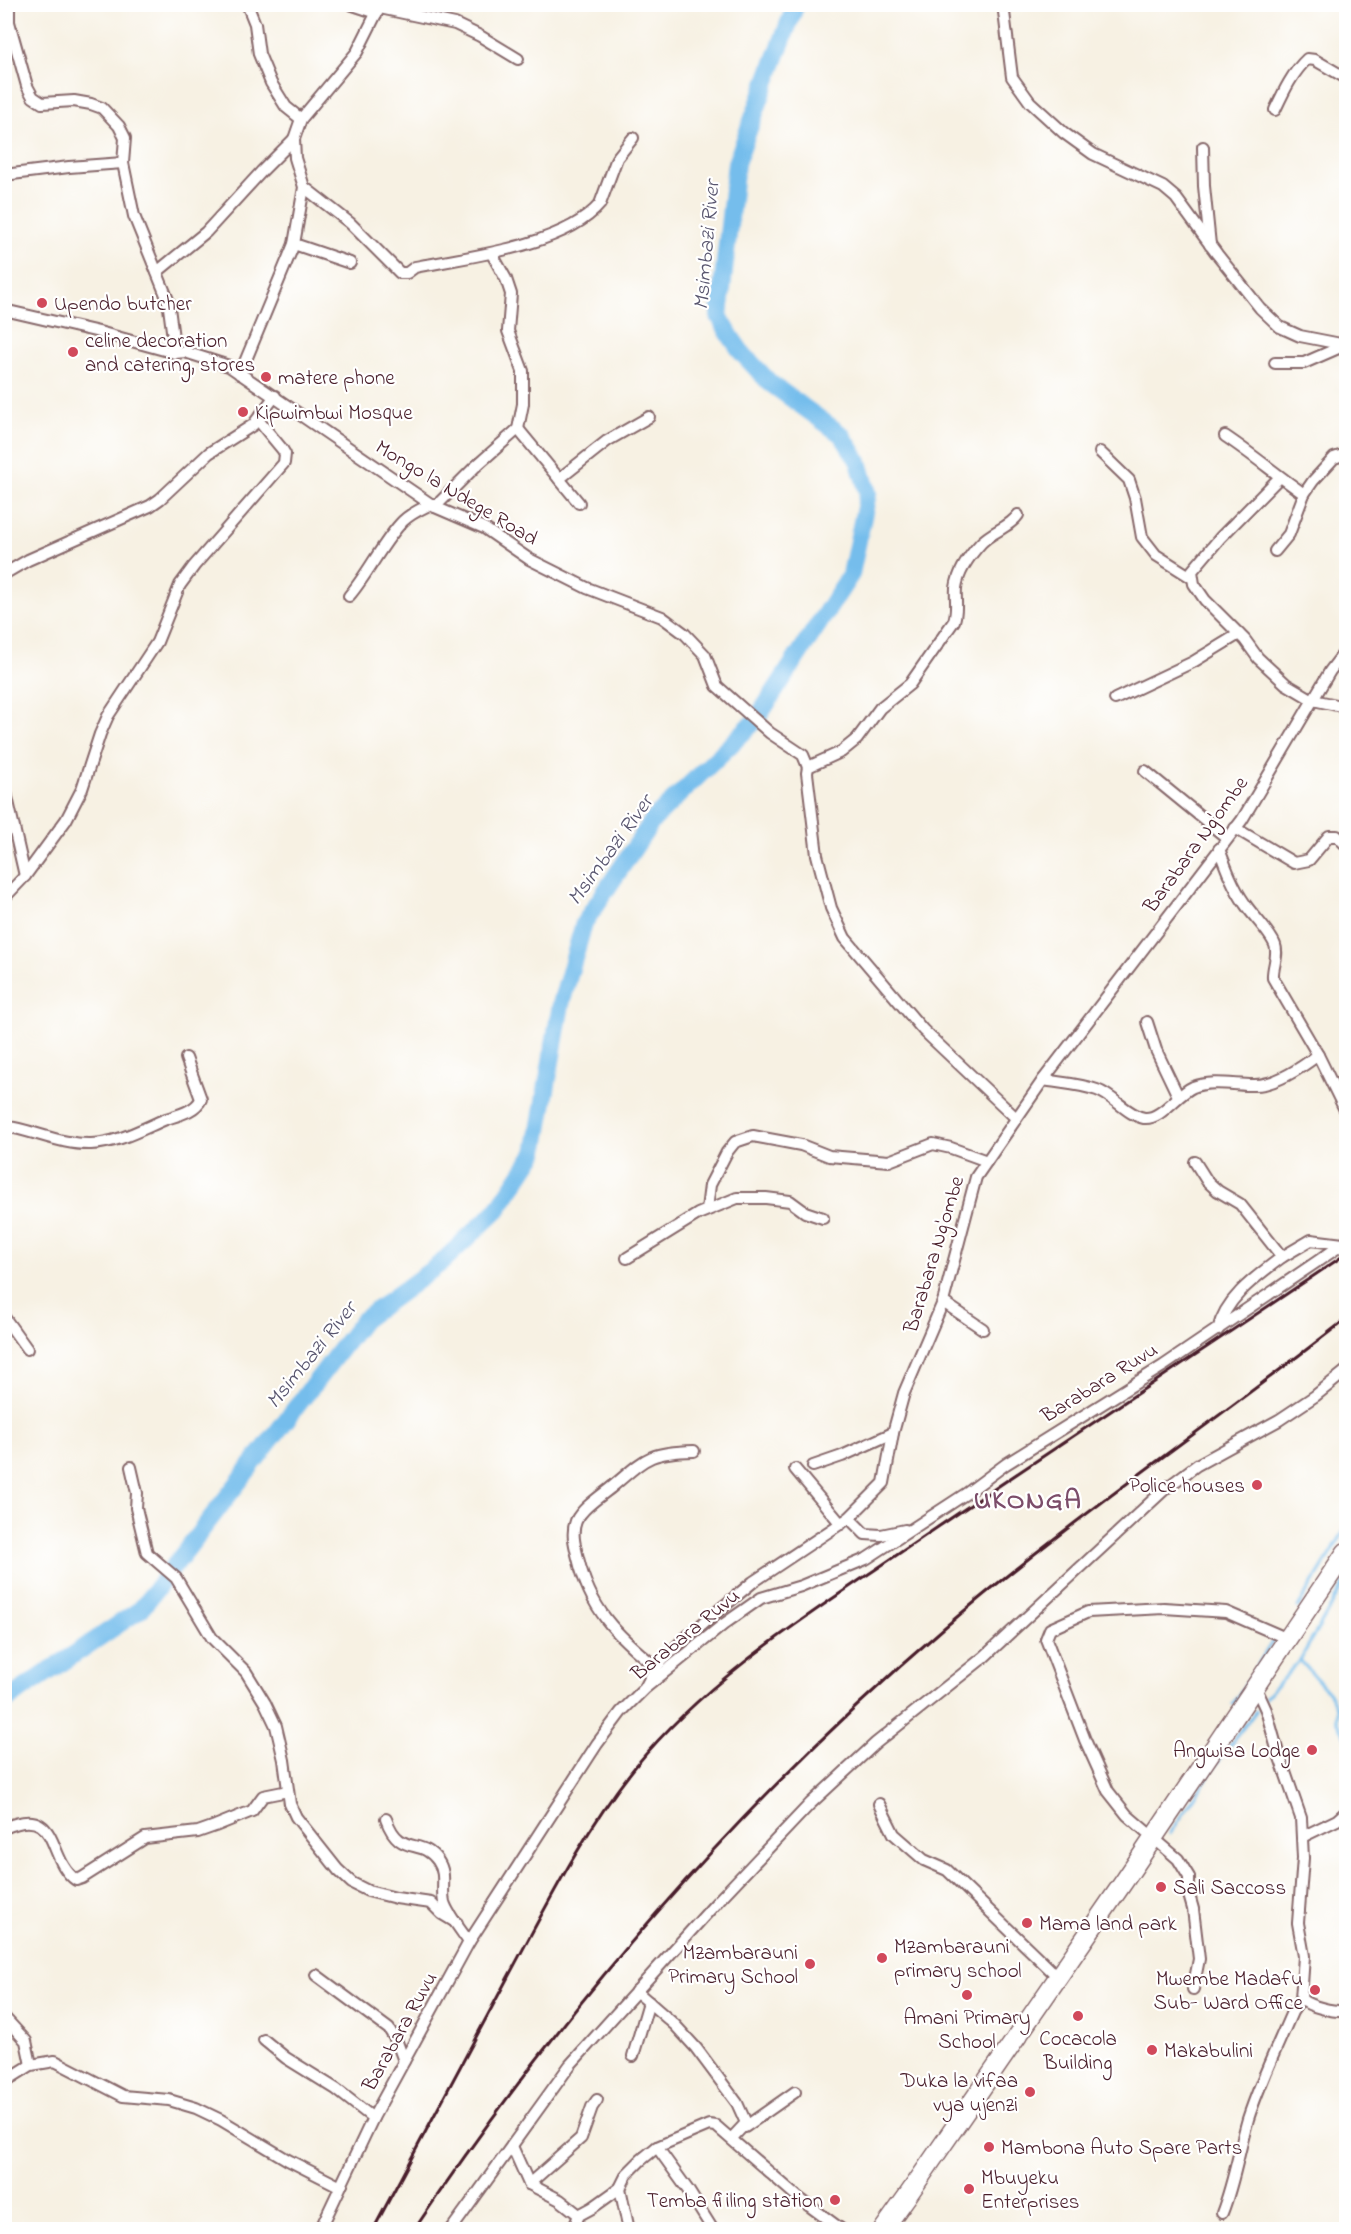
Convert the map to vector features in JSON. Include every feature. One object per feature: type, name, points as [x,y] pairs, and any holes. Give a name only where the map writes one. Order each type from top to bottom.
[{"type":"main road","points":[[883,2229],[1058,1977],[1347,1552]]},
{"type":"street","points":[[9,4],[9,22],[27,86],[33,97],[42,103],[74,101],[102,108],[119,126],[124,138],[123,163],[134,216],[168,300],[175,353]]},
{"type":"street","points":[[247,4],[255,24],[259,54],[271,83],[286,107],[301,119]]},
{"type":"street","points":[[350,4],[455,24],[518,59]]},
{"type":"street","points":[[1002,4],[1012,77],[1030,102],[1064,133],[1093,154],[1163,187],[1176,198],[1260,308],[1280,327],[1300,336],[1347,345]]},
{"type":"street","points":[[240,374],[294,244],[304,187],[295,158],[294,140],[301,119],[357,52],[379,8]]},
{"type":"street","points":[[1275,110],[1290,81],[1307,59],[1315,60],[1347,78]]},
{"type":"street","points":[[304,187],[350,223],[400,273],[407,273],[415,267],[492,254],[559,232],[595,210],[603,198],[617,158],[633,138]]},
{"type":"street","points":[[156,272],[206,232],[294,140]]},
{"type":"street","points":[[1203,147],[1203,186],[1207,204],[1210,245]]},
{"type":"street","points":[[4,175],[69,166],[123,163]]},
{"type":"street","points":[[294,244],[350,263]]},
{"type":"street","points":[[349,597],[396,528],[415,512],[433,505],[518,429],[523,404],[523,371],[508,331],[511,294],[506,279],[492,254]]},
{"type":"street","name":"Mongo la Ndege Road","points":[[4,310],[99,332],[175,353],[185,352],[222,363],[275,396],[344,446],[433,505],[484,528],[538,564],[587,588],[662,617],[685,634],[705,655],[717,686],[770,733],[803,755],[808,768]]},
{"type":"street","points":[[1275,363],[1304,363],[1347,345]]},
{"type":"street","points":[[4,574],[27,560],[150,506],[209,453],[258,420],[275,396]]},
{"type":"street","points":[[559,478],[607,441],[648,417]]},
{"type":"street","points":[[4,898],[24,876],[66,820],[82,789],[108,716],[157,642],[180,585],[284,463],[285,454],[282,449],[258,420]]},
{"type":"street","points":[[518,429],[579,503]]},
{"type":"street","points":[[1225,436],[1269,466],[1304,494]]},
{"type":"street","points":[[1100,452],[1129,480],[1135,498],[1142,537],[1156,555],[1191,577]]},
{"type":"street","points":[[1275,551],[1289,534],[1304,494],[1326,465],[1334,458],[1347,454]]},
{"type":"street","points":[[1280,477],[1220,538],[1192,571],[1191,577],[1205,600],[1239,634],[1258,658],[1286,684],[1313,700],[1347,707]]},
{"type":"street","points":[[1016,1118],[923,1030],[846,938],[831,908],[817,855],[807,783],[808,768],[842,752],[857,739],[880,708],[910,684],[954,621],[958,610],[956,588],[971,555],[982,542],[1013,523],[1018,515]]},
{"type":"street","points":[[1114,699],[1193,662],[1239,634]]},
{"type":"street","name":"Barabara Ng'ombe","points":[[645,1689],[656,1668],[670,1651],[753,1582],[845,1521],[884,1483],[893,1433],[904,1393],[943,1302],[976,1178],[1043,1080],[1235,828],[1330,671],[1347,650]]},
{"type":"street","points":[[1145,771],[1227,838]]},
{"type":"street","points":[[4,784],[24,876]]},
{"type":"street","points":[[1235,828],[1294,863],[1309,860],[1329,836],[1337,836],[1347,845]]},
{"type":"street","points":[[1219,849],[1230,878],[1244,903],[1275,945],[1277,954],[1272,969],[1273,978],[1318,1055],[1347,1112]]},
{"type":"street","points":[[1148,1022],[1156,1050],[1178,1096]]},
{"type":"street","points":[[1043,1080],[1098,1090],[1137,1116],[1146,1118],[1155,1116],[1178,1096],[1194,1087],[1204,1084],[1267,1083],[1318,1055]]},
{"type":"street","points":[[4,1125],[78,1143],[105,1142],[132,1135],[188,1111],[198,1104],[201,1098],[186,1058]]},
{"type":"street","points":[[707,1209],[710,1185],[720,1162],[735,1142],[753,1136],[801,1145],[829,1156],[889,1161],[933,1144],[987,1161]]},
{"type":"street","points":[[1195,1162],[1207,1181],[1218,1191],[1240,1204],[1282,1257]]},
{"type":"street","points":[[627,1257],[707,1209],[737,1198],[790,1201],[805,1212],[822,1218]]},
{"type":"street","points":[[1218,1330],[1220,1320],[1235,1298],[1253,1279],[1302,1243],[1311,1240],[1345,1243]]},
{"type":"street","name":"Barabara Ruvu","points":[[320,2229],[373,2118],[469,1942],[597,1744],[621,1712],[645,1689],[724,1624],[761,1598],[837,1572],[866,1559],[1006,1464],[1218,1330],[1345,1243]]},
{"type":"street","points":[[943,1302],[983,1329]]},
{"type":"street","points":[[4,1317],[27,1349]]},
{"type":"street","points":[[451,2229],[570,2065],[810,1804],[876,1743],[984,1657],[1157,1496],[1197,1465],[1279,1420],[1347,1371]]},
{"type":"street","points":[[813,1466],[842,1456],[893,1433]]},
{"type":"street","points":[[656,1668],[626,1643],[595,1605],[580,1568],[573,1537],[576,1522],[586,1510],[640,1462],[664,1453],[694,1451]]},
{"type":"street","points":[[131,1467],[137,1493],[136,1508],[147,1553],[176,1578],[212,1638],[246,1672],[265,1703],[276,1726],[284,1760],[290,1804],[296,1817],[338,1870],[352,1883],[368,1892],[430,1903],[457,1923]]},
{"type":"street","points":[[795,1469],[845,1521],[865,1534],[881,1535],[913,1528]]},
{"type":"street","points":[[1193,1989],[1199,1959],[1189,1895],[1189,1876],[1178,1859],[1121,1809],[1108,1791],[1085,1740],[1046,1639],[1050,1629],[1088,1612],[1160,1607],[1226,1612],[1288,1639]]},
{"type":"street","points":[[1222,2212],[1254,2104],[1292,2012],[1300,1999],[1304,1956],[1298,1923],[1304,1836],[1301,1818],[1266,1710],[1256,1688]]},
{"type":"street","points":[[4,1828],[26,1821],[45,1828],[70,1876],[76,1880],[145,1838],[198,1832],[252,1811],[263,1796],[288,1791]]},
{"type":"street","points":[[879,1804],[894,1834],[924,1860],[947,1870],[1058,1977]]},
{"type":"street","points":[[1304,1836],[1337,1820],[1347,1812]]},
{"type":"street","points":[[386,1819],[396,1839],[406,1845],[425,1850],[437,1859],[442,1871],[444,1904],[469,1942]]},
{"type":"street","points":[[316,1975],[388,2029],[397,2042],[404,2061]]},
{"type":"street","points":[[636,1991],[675,2025],[718,2075],[745,2119],[745,2127]]},
{"type":"street","points":[[1300,1999],[1305,2003],[1339,2012],[1347,2011]]},
{"type":"street","points":[[633,2056],[649,2002]]},
{"type":"street","points":[[4,2017],[26,2041],[31,2065]]},
{"type":"street","points":[[264,2040],[286,2058],[336,2089],[373,2118]]},
{"type":"street","points":[[4,2082],[31,2065],[56,2061],[123,2096],[169,2100],[196,2108],[339,2186]]},
{"type":"street","points":[[732,2138],[795,2092]]},
{"type":"street","points":[[529,2184],[581,2138],[592,2107],[597,2100]]},
{"type":"street","points":[[573,2229],[579,2215],[620,2188],[627,2174],[657,2147],[709,2124],[716,2126],[732,2138],[800,2199],[842,2229]]},
{"type":"street","points":[[512,2146],[529,2184],[560,2200],[579,2215]]},
{"type":"street","points":[[657,2147],[713,2229]]},
{"type":"street","points":[[620,2188],[629,2229]]},
{"type":"waterway","name":"Msimbazi River","points":[[4,1702],[141,1609],[363,1320],[441,1263],[498,1209],[535,1153],[561,1004],[584,923],[653,820],[756,720],[851,574],[868,493],[859,462],[842,435],[770,383],[742,353],[719,316],[736,163],[796,4]]},
{"type":"waterway","points":[[1298,1607],[1346,1528]]},
{"type":"waterway","points":[[1265,1698],[1300,1660],[1346,1580]]},
{"type":"waterway","points":[[1233,1704],[1274,1639],[1278,1637]]},
{"type":"waterway","points":[[1300,1660],[1329,1693],[1337,1707],[1337,1721],[1346,1738]]},
{"type":"waterway","points":[[1170,1834],[1223,1754],[1256,1711]]},
{"type":"railway","points":[[373,2230],[566,1870],[616,1792],[664,1734],[730,1674],[801,1621],[1019,1472],[1346,1254]]},
{"type":"railway","points":[[414,2230],[471,2147],[594,1987],[726,1836],[796,1764],[869,1695],[993,1587],[1346,1319]]},
{"type":"place","name":"Upendo butcher","points":[[42,303]]},
{"type":"place","name":"celine decoration and catering, stores","points":[[73,352]]},
{"type":"place","name":"matere phone","points":[[266,377]]},
{"type":"place","name":"Kipwimbwi Mosque","points":[[243,412]]},
{"type":"place","name":"Police houses","points":[[1257,1485]]},
{"type":"place","name":"Angwisa Lodge","points":[[1312,1750]]},
{"type":"place","name":"Sali Saccoss","points":[[1161,1887]]},
{"type":"place","name":"Mama land park","points":[[1027,1923]]},
{"type":"place","name":"Mzambarauni primary school","points":[[882,1958]]},
{"type":"place","name":"Mzambarauni Primary School","points":[[810,1964]]},
{"type":"place","name":"Mwembe Madafu Sub- Ward Office","points":[[1315,1990]]},
{"type":"place","name":"Amani Primary School","points":[[967,1995]]},
{"type":"place","name":"Cocacola Building","points":[[1078,2016]]},
{"type":"place","name":"Makabulini","points":[[1152,2050]]},
{"type":"place","name":"Duka la vifaa vya ujenzi","points":[[1030,2092]]},
{"type":"place","name":"Mambona Auto Spare Parts","points":[[989,2147]]},
{"type":"place","name":"Mbuyeku Enterprises","points":[[969,2189]]},
{"type":"place","name":"Temba fiiling station","points":[[835,2200]]},
{"type":"district","name":"UKONGA","points":[[1028,1499]]}]
